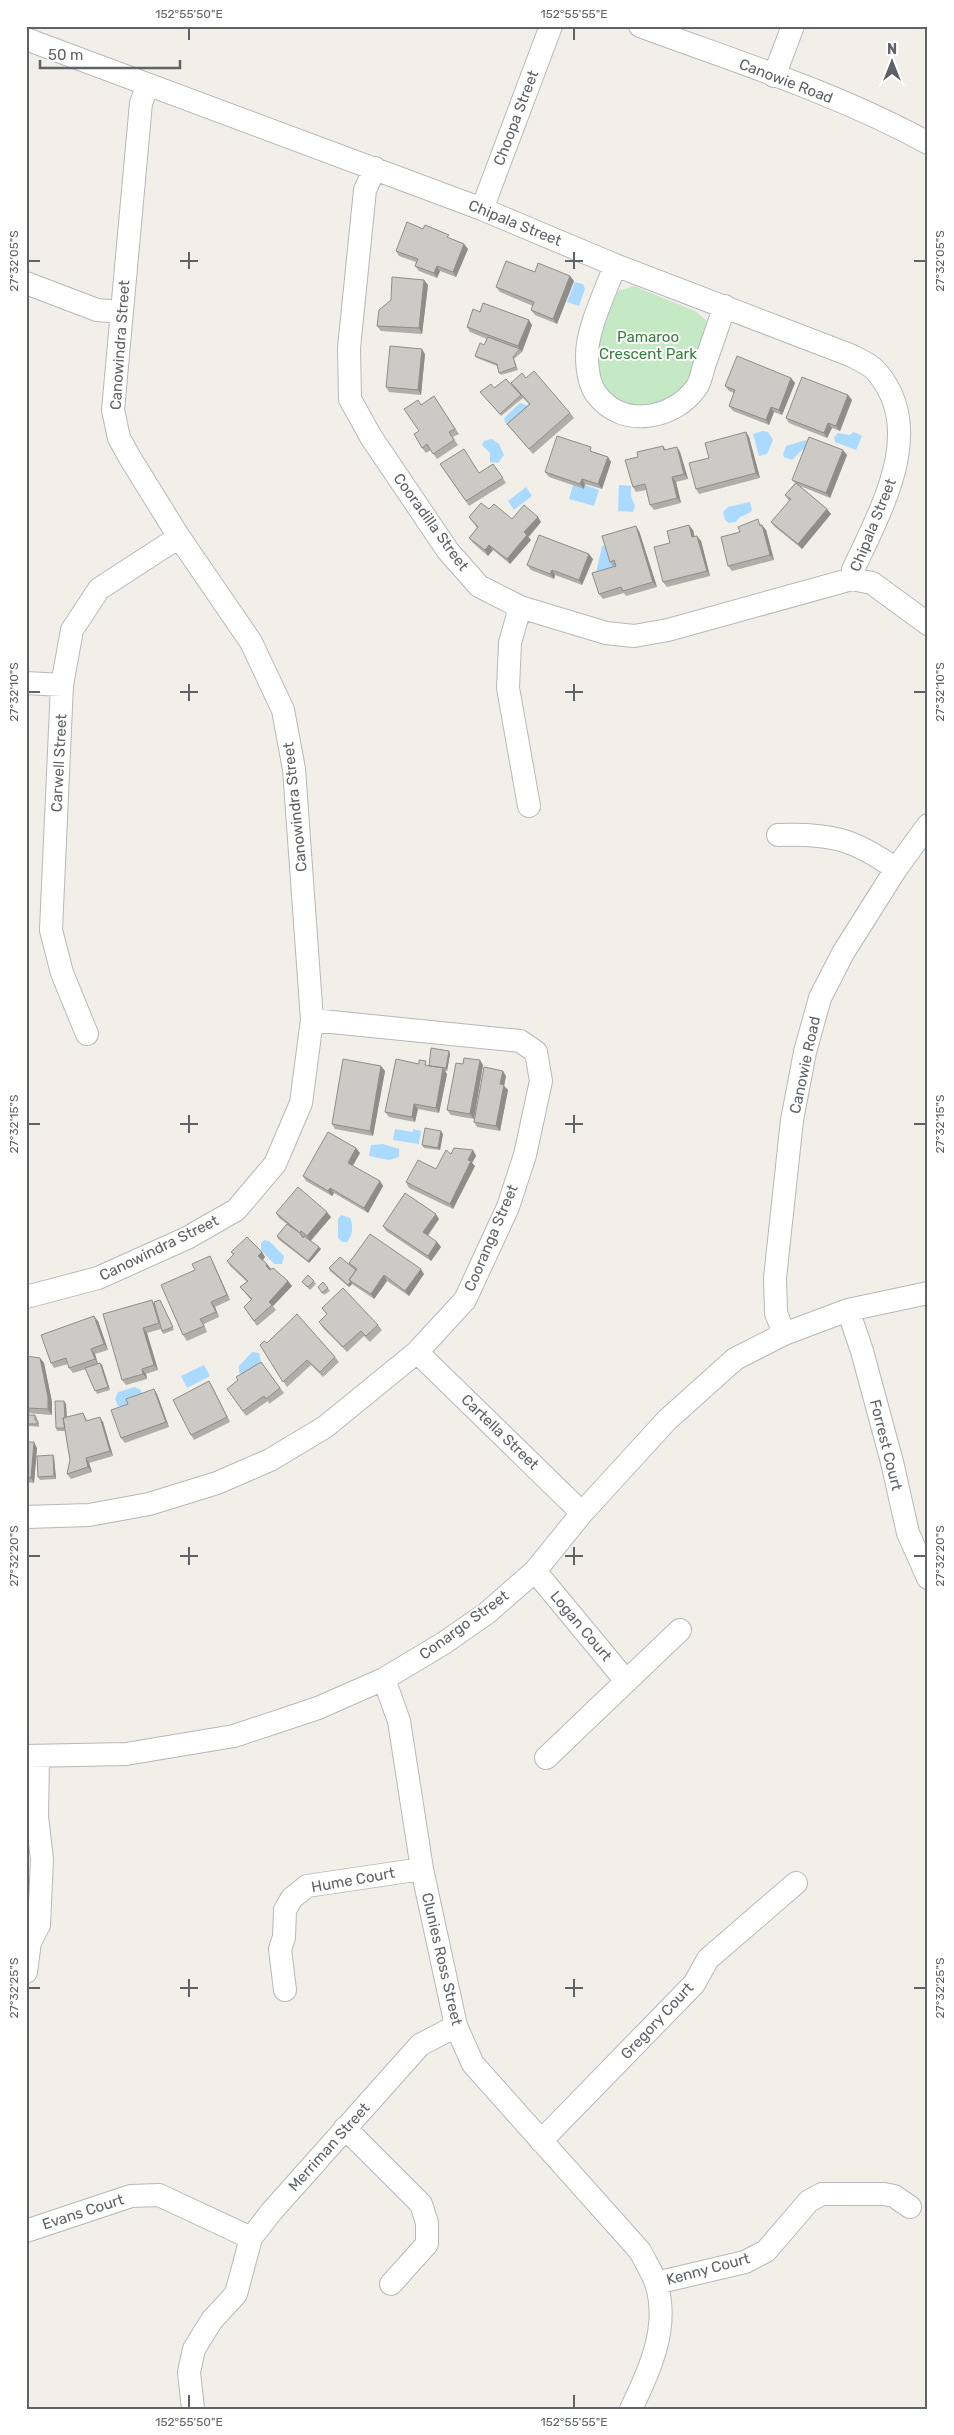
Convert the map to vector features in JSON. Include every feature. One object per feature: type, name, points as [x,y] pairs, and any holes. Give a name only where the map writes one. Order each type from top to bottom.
[{"type":"street","name":"Choopa Street","points":[[482,209],[551,26]]},
{"type":"street","name":"Canowie Road","points":[[640,26],[887,121],[928,143]]},
{"type":"street","points":[[774,76],[793,26]]},
{"type":"street","name":"Chipala Street","points":[[26,40],[482,209],[615,265],[850,355],[875,370],[891,396],[898,417],[897,460],[894,478],[853,570],[852,578]]},
{"type":"street","name":"Canowindra Street","points":[[26,1297],[98,1278],[187,1238],[236,1210],[275,1164],[301,1103],[312,1020],[294,769],[283,710],[251,642],[179,538],[119,438],[114,410],[120,312],[141,104],[148,85]]},
{"type":"street","name":"Cooradilla Street","points":[[374,168],[365,190],[349,348],[350,399],[371,437],[448,551],[479,586],[520,606],[606,633],[634,636],[668,630],[852,578]]},
{"type":"street","points":[[615,265],[591,332],[587,354],[589,377],[597,395],[611,407],[625,413],[647,418],[667,413],[683,402],[697,387],[725,306]]},
{"type":"street","points":[[26,283],[97,310],[120,312]]},
{"type":"street","name":"Carwell Street","points":[[87,1034],[62,973],[51,930],[62,685],[72,630],[99,589],[179,538]]},
{"type":"street","points":[[852,578],[872,583],[928,624]]},
{"type":"street","points":[[520,606],[510,643],[508,688],[529,806]]},
{"type":"street","points":[[26,683],[62,685]]},
{"type":"street","name":"Canowie Road","points":[[784,1334],[776,1313],[775,1278],[792,1120],[805,1052],[820,998],[843,954],[896,869],[928,825]]},
{"type":"street","points":[[778,835],[806,834],[835,837],[868,849],[896,869]]},
{"type":"street","name":"Cooranga Street","points":[[26,1517],[89,1515],[149,1504],[217,1483],[270,1460],[325,1427],[417,1352],[465,1300],[508,1207],[525,1155],[541,1081],[536,1052],[520,1041],[312,1020]]},
{"type":"street","name":"Conargo Street","points":[[32,1756],[126,1754],[234,1736],[318,1708],[384,1680],[444,1643],[487,1613],[535,1571],[582,1512],[667,1420],[735,1359],[784,1334],[848,1310],[928,1293]]},
{"type":"street","name":"Forrest Court","points":[[848,1310],[862,1350],[908,1533],[928,1578]]},
{"type":"street","name":"Cartella Street","points":[[417,1352],[582,1512]]},
{"type":"street","name":"Logan Court","points":[[535,1571],[626,1681]]},
{"type":"street","points":[[546,1758],[680,1630]]},
{"type":"street","name":"Clunies Ross Street","points":[[384,1680],[399,1720],[422,1869],[456,2026],[473,2064],[640,2251],[656,2283],[661,2319],[656,2351],[647,2376],[631,2409]]},
{"type":"street","points":[[26,1972],[30,1942],[39,1925],[42,1859],[32,1756]]},
{"type":"street","name":"Hume Court","points":[[285,1990],[280,1949],[284,1937],[285,1910],[292,1898],[307,1886],[422,1869]]},
{"type":"street","name":"Gregory Court","points":[[541,2142],[694,1984],[708,1959],[796,1883]]},
{"type":"street","name":"Merriman Street","points":[[193,2409],[189,2372],[194,2350],[212,2320],[236,2294],[251,2238],[272,2211],[420,2045],[456,2026]]},
{"type":"street","points":[[345,2128],[421,2204],[428,2223],[427,2244],[391,2284]]},
{"type":"street","name":"Kenny Court","points":[[656,2283],[745,2262],[766,2251],[809,2200],[822,2194],[884,2194],[894,2196],[910,2207]]},
{"type":"street","name":"Evans Court","points":[[26,2231],[132,2196],[159,2195],[251,2238]]},
{"type":"green space","name":"Pamaroo Crescent Park","points":[[634,286],[695,311],[707,321],[699,353],[689,377],[677,396],[666,404],[631,409],[603,391],[596,356],[600,330],[615,292]]},
{"type":"water","points":[[575,282],[583,284],[585,289],[579,306],[567,302]]},
{"type":"water","points":[[520,403],[526,405],[527,408],[510,425],[506,425],[504,418]]},
{"type":"water","points":[[763,431],[768,432],[773,440],[767,454],[759,456],[753,434]]},
{"type":"water","points":[[854,432],[862,436],[856,450],[835,442],[834,437],[838,433],[849,435]]},
{"type":"water","points":[[492,439],[499,444],[504,455],[498,463],[490,462],[490,453],[482,445],[484,441]]},
{"type":"water","points":[[806,440],[808,443],[805,450],[803,449],[792,460],[784,457],[783,454],[786,446]]},
{"type":"water","points":[[573,485],[584,489],[585,485],[599,490],[594,506],[569,499]]},
{"type":"water","points":[[619,485],[631,486],[631,496],[635,506],[633,512],[618,511]]},
{"type":"water","points":[[526,487],[532,496],[514,510],[508,501]]},
{"type":"water","points":[[750,502],[752,510],[750,512],[736,522],[729,523],[725,520],[723,512],[728,507]]},
{"type":"water","points":[[607,545],[614,567],[596,573],[602,546]]},
{"type":"water","points":[[395,1129],[413,1132],[413,1129],[421,1131],[419,1144],[393,1140]]},
{"type":"water","points":[[383,1144],[399,1149],[399,1157],[389,1160],[369,1156],[371,1145]]},
{"type":"water","points":[[341,1215],[350,1218],[352,1224],[352,1231],[347,1242],[342,1242],[338,1238],[338,1219]]},
{"type":"water","points":[[264,1240],[269,1241],[284,1256],[282,1264],[274,1264],[261,1250],[261,1243]]},
{"type":"water","points":[[252,1352],[259,1353],[261,1361],[243,1375],[239,1372],[239,1366]]},
{"type":"water","points":[[204,1365],[210,1376],[187,1388],[181,1376]]},
{"type":"water","points":[[135,1387],[141,1390],[142,1396],[125,1406],[118,1406],[115,1399],[118,1392]]},
{"type":"building","points":[[407,222],[423,229],[425,225],[449,235],[447,237],[464,244],[453,272],[437,266],[434,273],[415,266],[418,259],[396,251]]},
{"type":"building","points":[[506,261],[535,272],[538,263],[570,276],[553,319],[531,310],[534,302],[496,287]]},
{"type":"building","points":[[392,277],[424,280],[419,328],[377,326],[379,310],[391,300]]},
{"type":"building","points":[[483,303],[529,320],[518,346],[467,327],[473,309],[480,312]]},
{"type":"building","points":[[488,337],[520,349],[513,357],[516,367],[499,373],[497,364],[475,356],[480,343],[484,345]]},
{"type":"building","points":[[390,346],[422,349],[418,390],[386,387]]},
{"type":"building","points":[[737,356],[791,378],[779,410],[771,407],[766,420],[729,406],[735,390],[725,386]]},
{"type":"building","points":[[534,371],[570,413],[529,449],[507,424],[530,404],[511,383],[522,373],[526,378]]},
{"type":"building","points":[[802,377],[848,395],[836,426],[828,423],[824,433],[786,418]]},
{"type":"building","points":[[506,379],[521,395],[500,414],[480,392],[491,384],[494,388]]},
{"type":"building","points":[[434,396],[455,429],[449,432],[454,440],[433,454],[427,444],[422,448],[414,434],[419,431],[404,409],[418,400],[421,405]]},
{"type":"building","points":[[746,432],[756,473],[696,489],[689,463],[709,458],[705,443]]},
{"type":"building","points":[[557,436],[591,447],[590,451],[608,457],[598,484],[582,479],[580,484],[545,472]]},
{"type":"building","points":[[809,437],[843,450],[826,493],[792,480]]},
{"type":"building","points":[[663,446],[664,450],[677,447],[684,474],[672,477],[677,498],[650,505],[645,484],[633,487],[625,460],[638,457],[637,452]]},
{"type":"building","points":[[464,449],[479,473],[493,464],[503,478],[466,501],[440,464]]},
{"type":"building","points":[[796,483],[827,509],[798,544],[771,522],[791,499],[785,495]]},
{"type":"building","points":[[481,503],[489,509],[494,504],[512,519],[524,505],[538,517],[524,532],[527,535],[507,559],[489,545],[485,550],[469,538],[478,527],[469,517]]},
{"type":"building","points":[[758,519],[760,526],[762,525],[770,555],[728,566],[721,537],[740,532],[738,527]]},
{"type":"building","points":[[689,525],[692,537],[697,536],[707,571],[663,582],[654,547],[670,543],[667,531]]},
{"type":"building","points":[[636,526],[653,582],[623,591],[621,587],[599,594],[592,573],[616,566],[614,560],[610,562],[602,536]]},
{"type":"building","points":[[539,535],[589,554],[579,580],[552,570],[550,574],[527,565]]},
{"type":"building","points":[[431,1048],[449,1051],[446,1068],[429,1066]]},
{"type":"building","points":[[464,1058],[480,1060],[470,1114],[447,1110],[456,1063],[463,1064]]},
{"type":"building","points":[[343,1059],[381,1066],[370,1131],[332,1124]]},
{"type":"building","points":[[396,1059],[419,1064],[419,1060],[426,1061],[425,1065],[443,1068],[436,1108],[414,1104],[412,1117],[385,1112]]},
{"type":"building","points":[[484,1067],[503,1071],[500,1084],[504,1085],[496,1126],[474,1122]]},
{"type":"building","points":[[425,1128],[441,1131],[438,1148],[422,1145]]},
{"type":"building","points":[[328,1132],[356,1148],[348,1163],[380,1181],[364,1208],[330,1188],[328,1191],[303,1176]]},
{"type":"building","points":[[454,1148],[473,1150],[468,1160],[471,1161],[450,1204],[406,1182],[418,1160],[436,1169],[446,1150],[451,1154]]},
{"type":"building","points":[[298,1187],[327,1212],[307,1236],[301,1231],[300,1233],[276,1213]]},
{"type":"building","points":[[405,1193],[436,1214],[423,1232],[437,1242],[428,1256],[383,1226]]},
{"type":"building","points":[[287,1224],[300,1233],[303,1238],[304,1236],[319,1247],[308,1261],[277,1236]]},
{"type":"building","points":[[370,1234],[421,1269],[405,1291],[384,1275],[371,1294],[349,1280],[357,1269],[349,1263]]},
{"type":"building","points":[[247,1237],[262,1252],[258,1256],[267,1264],[266,1266],[270,1270],[273,1268],[288,1281],[269,1302],[272,1305],[254,1321],[244,1307],[252,1299],[240,1287],[248,1281],[227,1261],[234,1254],[231,1252]]},
{"type":"building","points":[[210,1256],[227,1295],[211,1302],[216,1312],[200,1319],[204,1326],[183,1335],[161,1285],[195,1270],[192,1264]]},
{"type":"building","points":[[340,1257],[356,1270],[348,1285],[329,1268]]},
{"type":"building","points":[[308,1275],[314,1281],[308,1287],[302,1282]]},
{"type":"building","points":[[323,1282],[328,1288],[322,1293],[318,1287]]},
{"type":"building","points":[[343,1288],[378,1325],[366,1336],[361,1331],[343,1347],[319,1322],[327,1314],[322,1308]]},
{"type":"building","points":[[152,1300],[159,1323],[143,1328],[154,1365],[142,1369],[143,1374],[122,1380],[103,1314]]},
{"type":"building","points":[[160,1300],[173,1327],[162,1331],[154,1302]]},
{"type":"building","points":[[297,1314],[335,1357],[320,1372],[307,1360],[283,1382],[260,1345],[264,1341],[267,1343]]},
{"type":"building","points":[[94,1316],[104,1344],[91,1349],[95,1359],[69,1368],[66,1358],[51,1363],[41,1335]]},
{"type":"building","points":[[26,1356],[40,1358],[48,1397],[48,1409],[26,1408]]},
{"type":"building","points":[[261,1362],[280,1388],[266,1399],[264,1396],[243,1411],[227,1389],[238,1380],[236,1377]]},
{"type":"building","points":[[100,1363],[108,1387],[95,1391],[85,1368]]},
{"type":"building","points":[[209,1381],[227,1417],[191,1435],[173,1400]]},
{"type":"building","points":[[154,1389],[166,1422],[121,1438],[111,1410],[128,1404],[126,1399]]},
{"type":"building","points":[[55,1401],[64,1401],[65,1418],[63,1418],[65,1428],[56,1428]]},
{"type":"building","points":[[83,1413],[86,1421],[100,1417],[110,1451],[86,1458],[88,1467],[67,1474],[70,1460],[63,1418]]},
{"type":"building","points":[[27,1415],[35,1415],[37,1424],[27,1424]]},
{"type":"building","points":[[26,1442],[34,1442],[31,1478],[26,1477]]},
{"type":"building","points":[[53,1455],[54,1476],[38,1477],[37,1456]]}]
